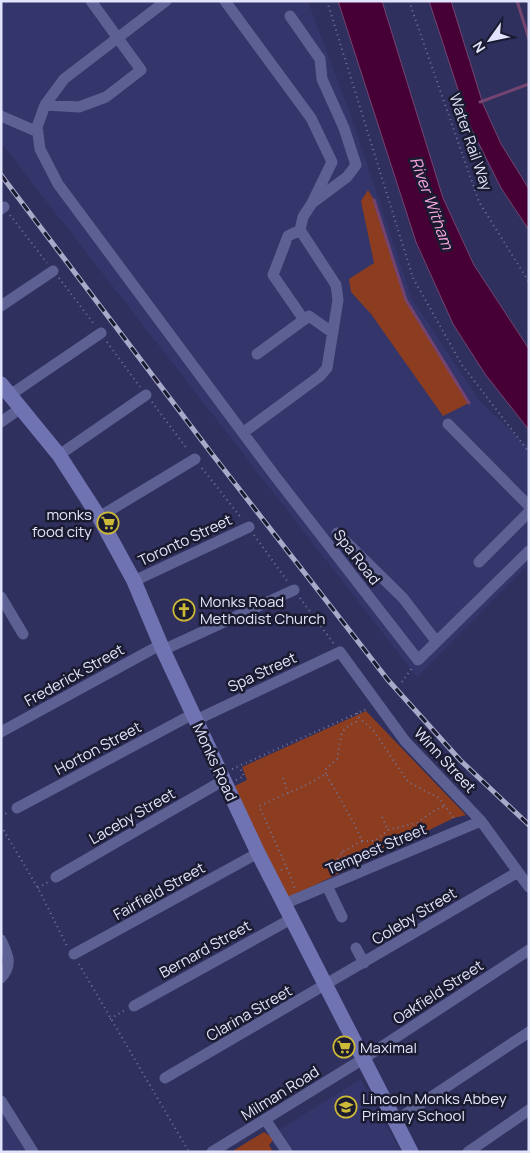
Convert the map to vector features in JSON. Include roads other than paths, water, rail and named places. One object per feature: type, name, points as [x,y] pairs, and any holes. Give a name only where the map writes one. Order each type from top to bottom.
[{"type":"main road","name":"Monks Road","points":[[6,390],[60,455],[99,517],[134,580],[162,647],[258,853],[411,1152]]},
{"type":"street","points":[[45,105],[79,107],[106,97],[141,70],[91,1]]},
{"type":"street","points":[[38,132],[37,127],[45,105],[64,79],[166,1]]},
{"type":"street","points":[[225,1],[311,118],[332,162],[303,217],[300,230],[336,285],[338,300],[327,368],[320,376],[244,432]]},
{"type":"street","points":[[290,16],[320,59],[322,79],[344,128],[356,165],[347,177],[312,203]]},
{"type":"street","points":[[1,116],[38,132]]},
{"type":"street","name":"Spa Road","points":[[38,132],[40,149],[58,184],[275,476],[418,660],[436,641]]},
{"type":"street","points":[[300,230],[288,236],[273,275],[304,320]]},
{"type":"street","points":[[1,306],[53,271]]},
{"type":"street","points":[[257,354],[309,316],[333,334]]},
{"type":"street","points":[[6,390],[101,333]]},
{"type":"street","points":[[60,455],[146,395]]},
{"type":"street","points":[[1,422],[21,408]]},
{"type":"street","points":[[448,424],[529,506]]},
{"type":"street","points":[[99,517],[195,459]]},
{"type":"street","points":[[480,562],[529,512]]},
{"type":"street","name":"Toronto Street","points":[[134,580],[249,527]]},
{"type":"street","points":[[337,533],[403,598],[436,641],[529,551]]},
{"type":"street","name":"Frederick Street","points":[[1,732],[162,647],[294,590]]},
{"type":"street","points":[[1,597],[23,634]]},
{"type":"street","name":"Spa Street","points":[[194,717],[340,652]]},
{"type":"street","name":"Winn Street","points":[[340,652],[406,741],[481,821],[529,887]]},
{"type":"street","name":"Horton Street","points":[[17,808],[194,717]]},
{"type":"street","name":"Laceby Street","points":[[56,877],[224,780]]},
{"type":"street","name":"Tempest Street","points":[[284,904],[481,821]]},
{"type":"street","name":"Fairfield Street","points":[[74,954],[258,853]]},
{"type":"street","name":"Coleby Street","points":[[326,985],[518,872]]},
{"type":"street","points":[[327,886],[342,917]]},
{"type":"street","name":"Bernard Street","points":[[134,1006],[291,919]]},
{"type":"street","points":[[1,940],[8,955],[4,975]]},
{"type":"street","points":[[356,948],[364,963]]},
{"type":"street","name":"Oakfield Street","points":[[364,1059],[529,950]]},
{"type":"street","name":"Clarina Street","points":[[165,1078],[326,985]]},
{"type":"street","points":[[395,1120],[529,1032]]},
{"type":"street","name":"Milman Road","points":[[212,1152],[364,1059]]},
{"type":"street","points":[[1,1101],[33,1152]]},
{"type":"street","points":[[468,1152],[529,1110]]},
{"type":"street","points":[[265,1119],[287,1152]]},
{"type":"water","name":"River Witham","points":[[338,1],[382,1],[443,198],[474,265],[529,349],[529,430],[485,374],[453,324],[416,242]]},
{"type":"water","points":[[429,1],[451,1],[483,104],[501,144],[529,189],[529,230],[501,188],[470,126]]},
{"type":"waterway","points":[[517,1],[529,39]]},
{"type":"waterway","points":[[480,102],[529,84]]},
{"type":"waterway","points":[[374,200],[406,300],[469,403]]},
{"type":"railway","points":[[1,175],[212,454],[388,680],[460,760],[529,825]]},
{"type":"place","name":"monks food city","points":[[108,523]]},
{"type":"place","name":"Monks Road Methodist Church","points":[[184,610]]},
{"type":"place","name":"Maximal","points":[[344,1047]]},
{"type":"place","name":"Lincoln Monks Abbey Primary School","points":[[346,1107]]}]
